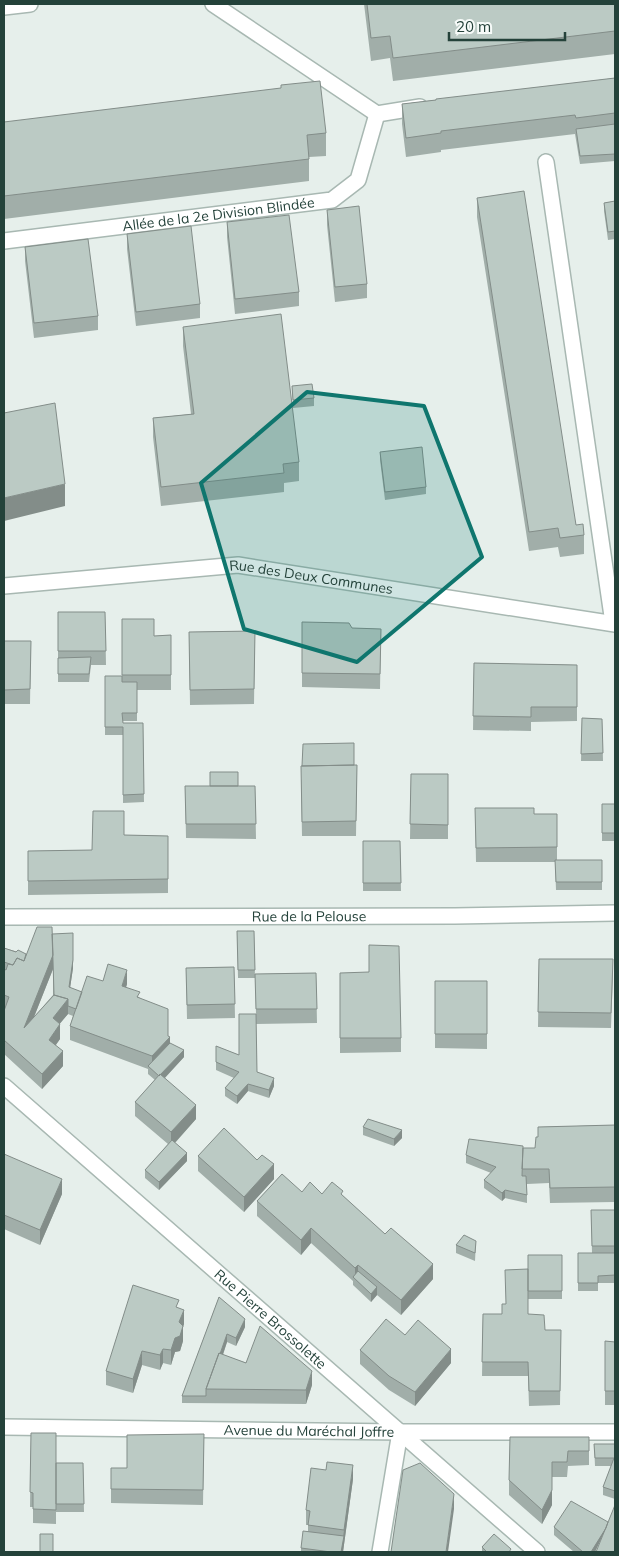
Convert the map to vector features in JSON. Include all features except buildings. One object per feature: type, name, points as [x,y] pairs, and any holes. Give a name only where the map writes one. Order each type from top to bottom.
[{"type":"street","points":[[4,7],[30,4]]},
{"type":"street","points":[[213,4],[377,114],[434,105]]},
{"type":"street","name":"Allée de la 2e Division Blindée","points":[[4,241],[332,200],[358,180],[377,114]]},
{"type":"street","points":[[546,162],[614,624]]},
{"type":"street","name":"Rue des Deux Communes","points":[[4,586],[238,565],[614,624]]},
{"type":"street","name":"Rue de la Pelouse","points":[[4,917],[445,916],[615,913]]},
{"type":"street","name":"Rue Pierre Brossolette","points":[[4,1086],[537,1552]]},
{"type":"street","name":"Avenue du Maréchal Joffre","points":[[4,1427],[400,1432],[615,1432]]},
{"type":"street","points":[[380,1552],[400,1432]]},
{"type":"highlighted area","points":[[307,392],[424,406],[482,557],[357,662],[244,629],[201,483]]}]
